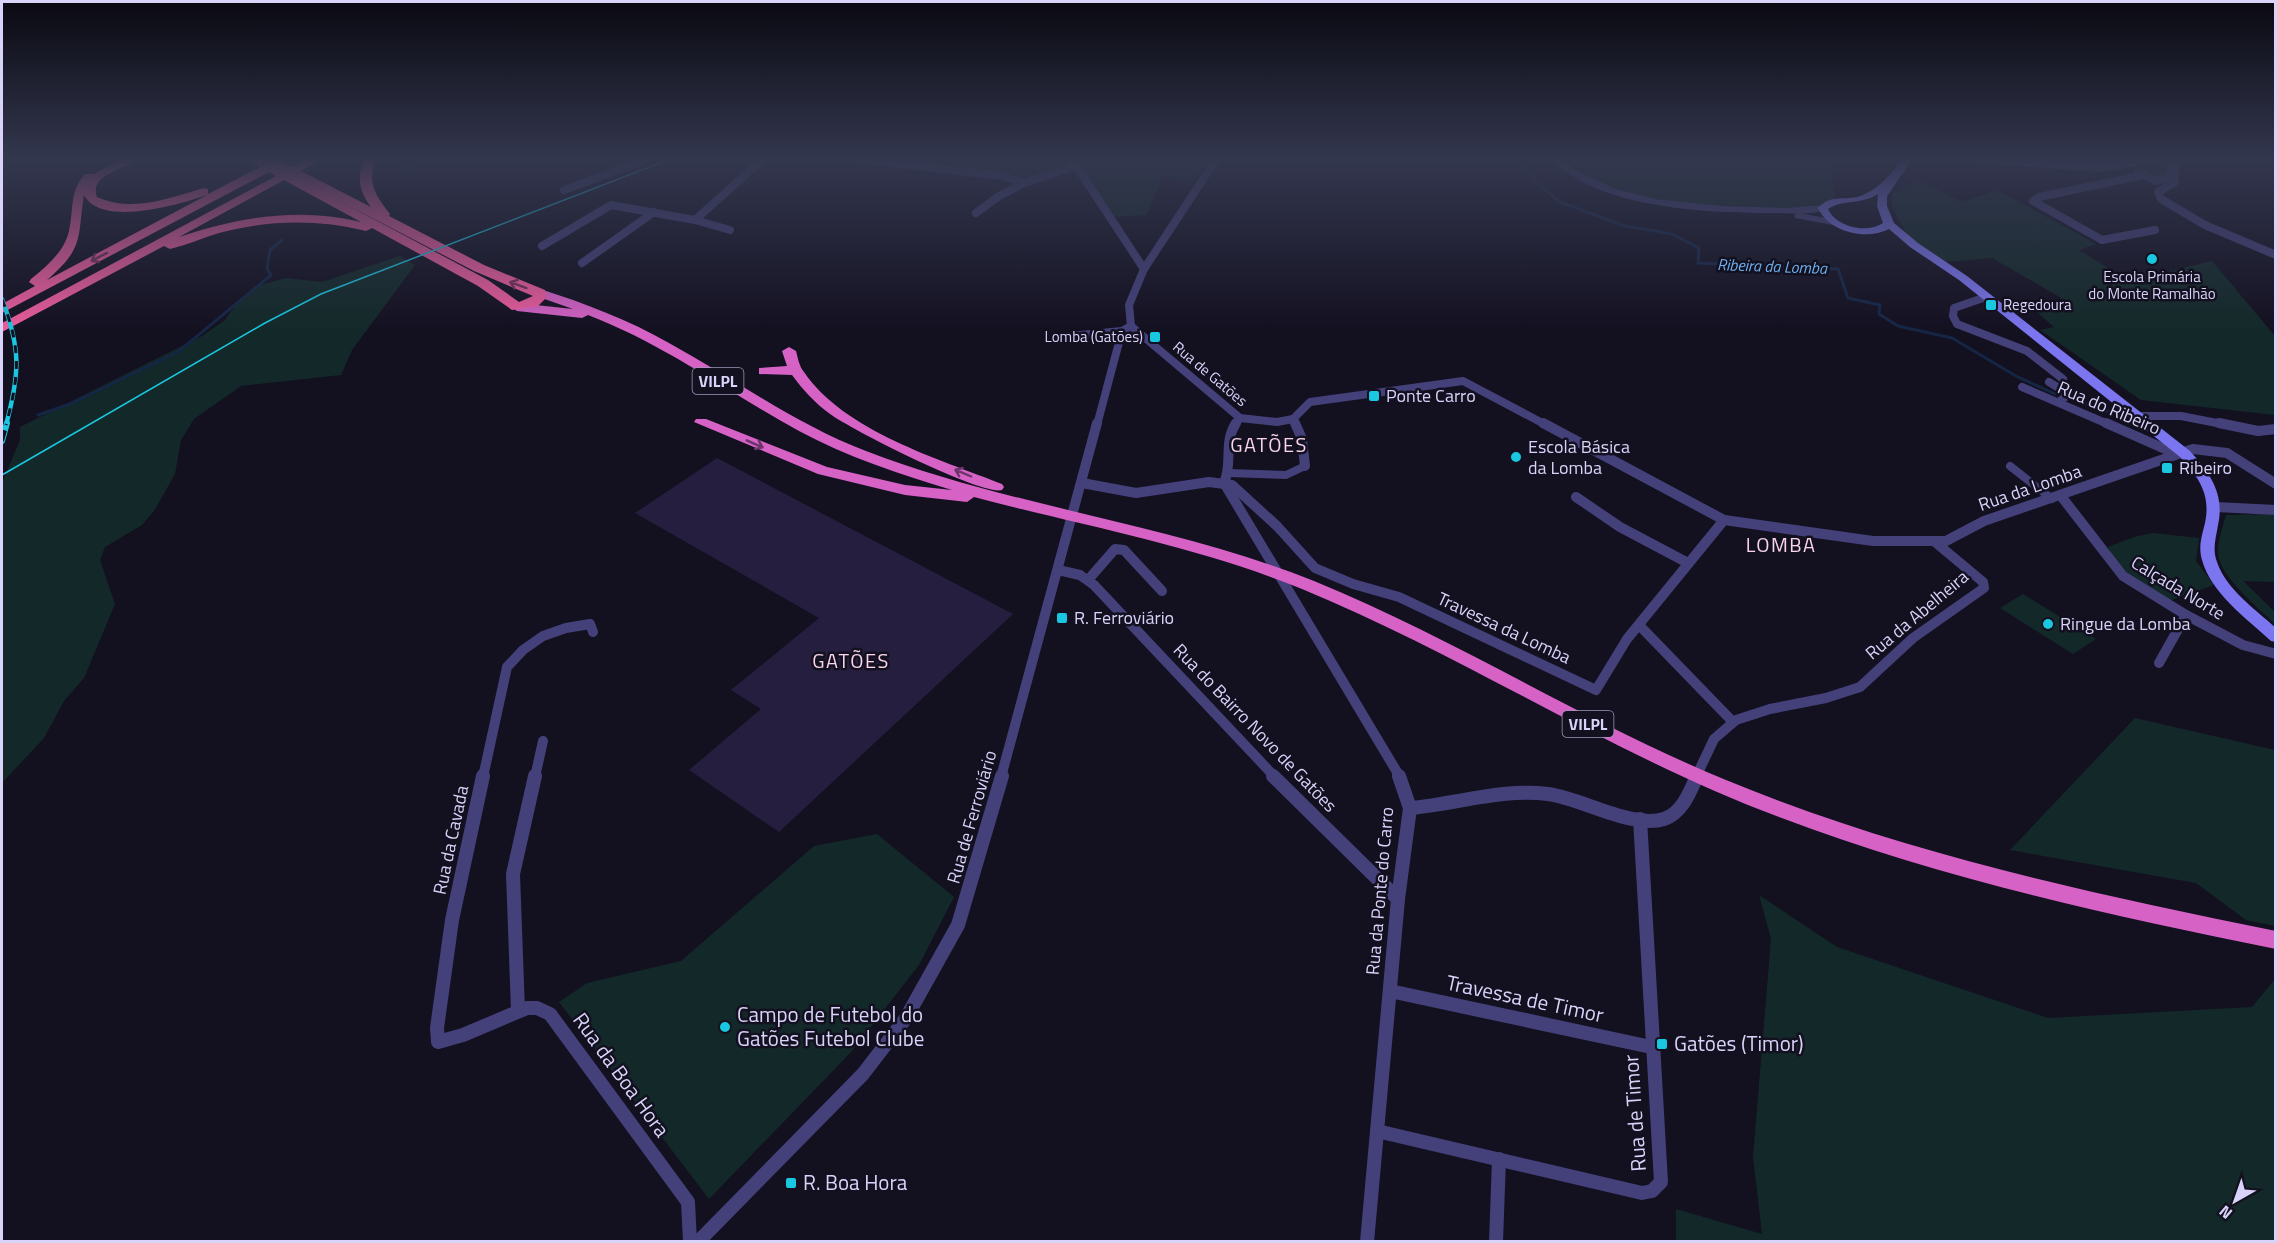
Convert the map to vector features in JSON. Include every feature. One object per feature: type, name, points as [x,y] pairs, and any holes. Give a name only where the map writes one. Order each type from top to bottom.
[{"type":"highway","points":[[2,309],[38,280],[68,250],[76,230],[76,216]]},
{"type":"highway","points":[[2,303],[21,295],[162,216]]},
{"type":"highway","points":[[2,328],[209,216]]},
{"type":"highway","name":"VILPL","points":[[368,216],[463,266],[540,293],[646,336],[817,435],[913,473]]},
{"type":"highway","name":"VILPL","points":[[379,216],[400,226]]},
{"type":"highway","name":"VILPL","points":[[388,216],[415,242]]},
{"type":"highway","name":"VILPL","points":[[94,278],[190,238],[270,220],[316,218],[347,221],[415,242]]},
{"type":"highway","name":"VILPL","points":[[463,266],[517,307],[572,313],[607,321],[661,346],[819,440],[882,465],[1198,547],[1305,584],[1420,636],[1654,757],[1826,827],[1928,860],[2016,884],[2276,940]]},
{"type":"highway","points":[[517,307],[536,301],[540,293]]},
{"type":"highway","points":[[789,351],[796,372],[827,406],[859,427],[1035,506]]},
{"type":"highway","points":[[764,371],[783,369],[796,372]]},
{"type":"highway","points":[[701,422],[790,460],[863,481],[905,490],[1035,506]]},
{"type":"main road","points":[[1827,216],[1833,222],[1865,231],[1937,261]]},
{"type":"main road","points":[[1885,216],[1889,224],[2139,416],[2185,454],[2203,473],[2213,490],[2216,507],[2206,550],[2213,572],[2276,637]]},
{"type":"main road","points":[[1865,231],[1881,230],[1889,224]]},
{"type":"street","points":[[543,246],[593,216]]},
{"type":"street","points":[[582,263],[648,216]]},
{"type":"street","points":[[675,216],[730,230]]},
{"type":"street","points":[[695,220],[699,216]]},
{"type":"street","points":[[1110,216],[1144,269]]},
{"type":"street","points":[[1060,337],[1122,331],[1131,326],[1129,305],[1144,269],[1179,216]]},
{"type":"street","points":[[1793,216],[1833,222]]},
{"type":"street","points":[[2060,216],[2102,240],[2155,230]]},
{"type":"street","points":[[2190,216],[2205,225],[2276,255]]},
{"type":"street","points":[[1986,297],[1954,308],[1953,316],[1958,324],[2027,351],[2063,379]]},
{"type":"street","name":"Rua de Gatões","points":[[1131,326],[1240,418],[1277,422],[1293,419]]},
{"type":"street","name":"Rua de Ferroviário","points":[[698,1242],[863,1074],[906,1018],[958,925],[976,872],[1122,331]]},
{"type":"street","name":"Rua da Lomba","points":[[1293,419],[1310,402],[1463,381],[1724,520],[1874,541],[1946,541],[1984,521],[2185,454]]},
{"type":"street","points":[[2049,382],[2067,393],[2067,396],[2058,402]]},
{"type":"street","name":"Rua do Ribeiro","points":[[2022,387],[2164,449],[2185,454]]},
{"type":"street","points":[[2139,416],[2181,416],[2258,431],[2276,429]]},
{"type":"street","points":[[1082,483],[1136,493],[1155,492],[1209,482],[1224,483],[1229,473],[1226,447],[1232,428],[1240,418]]},
{"type":"street","points":[[1229,473],[1286,475],[1305,466],[1302,439],[1293,419]]},
{"type":"street","points":[[2185,454],[2193,450],[2227,453],[2276,484]]},
{"type":"street","points":[[2010,466],[2056,498]]},
{"type":"street","name":"Travessa da Lomba","points":[[1224,483],[1239,490],[1254,504],[1315,568],[1353,584],[1400,597],[1596,690],[1627,639],[1724,520]]},
{"type":"street","name":"Rua da Ponte do Carro","points":[[1224,483],[1403,782],[1410,808],[1398,900],[1367,1242]]},
{"type":"street","points":[[1576,497],[1620,527],[1688,563]]},
{"type":"street","name":"Calçada Norte","points":[[2056,498],[2123,576],[2186,615],[2243,645],[2276,654]]},
{"type":"street","points":[[2216,507],[2276,510]]},
{"type":"street","name":"Rua da Abelheira","points":[[1410,808],[1435,807],[1535,792],[1553,794],[1640,819],[1664,819],[1673,815],[1683,803],[1708,749],[1720,731],[1751,714],[1836,697],[1862,686],[1913,638],[1984,588],[1983,582],[1935,542]]},
{"type":"street","points":[[1088,580],[1119,548],[1124,549],[1162,591]]},
{"type":"street","name":"Rua do Bairro Novo de Gatões","points":[[1058,570],[1080,575],[1088,580],[1247,750],[1398,900]]},
{"type":"street","points":[[2159,663],[2186,615]]},
{"type":"street","name":"Rua da Cavada","points":[[518,1011],[452,1041],[438,1041],[437,1028],[452,920],[507,667],[515,654],[541,637],[572,625],[590,624],[593,632]]},
{"type":"street","points":[[1639,625],[1733,722]]},
{"type":"street","points":[[518,1011],[513,874],[543,741]]},
{"type":"street","name":"Rua de Timor","points":[[1377,1131],[1642,1193],[1652,1191],[1661,1182],[1651,1047],[1640,819]]},
{"type":"street","name":"Travessa de Timor","points":[[1390,991],[1651,1047]]},
{"type":"street","name":"Rua da Boa Hora","points":[[518,1011],[536,1008],[550,1014],[688,1202],[690,1242]]},
{"type":"street","points":[[1496,1242],[1499,1159]]},
{"type":"green space","points":[[1897,216],[2045,216],[2096,244],[2079,250],[2129,281],[2212,261],[2275,336],[2275,415],[2141,400],[2040,330],[2054,327],[2033,309],[2070,303],[1992,258],[1946,262],[1907,235]]},
{"type":"green space","points":[[400,256],[415,265],[352,350],[341,375],[241,386],[194,419],[181,440],[175,474],[154,511],[142,525],[105,547],[100,560],[115,604],[84,678],[64,701],[44,738],[2,783],[2,483],[20,440],[20,427],[202,336],[225,320],[236,304],[257,286],[286,278],[322,282]]},
{"type":"green space","points":[[2275,514],[2275,582],[2243,581],[2275,612],[2275,624],[2232,581],[2220,561],[2218,552],[2226,515]]},
{"type":"green space","points":[[2153,533],[2199,538],[2196,561],[2214,585],[2169,601],[2126,572],[2108,547],[2134,537]]},
{"type":"green space","name":"Ringue da Lomba","points":[[2023,594],[2096,639],[2073,654],[2000,608]]},
{"type":"green space","points":[[2135,718],[2275,750],[2275,926],[2246,920],[2196,883],[2010,850]]},
{"type":"green space","name":"Campo de Futebol do Gatões Futebol Clube","points":[[877,834],[954,897],[919,965],[852,1051],[709,1199],[559,1002],[587,983],[681,961],[814,846]]},
{"type":"green space","points":[[1759,895],[1837,947],[2048,1018],[2252,1007],[2275,979],[2275,1241],[1676,1241],[1676,1209],[1762,1234],[1753,1157],[1771,939]]},
{"type":"building","points":[[717,458],[1013,614],[779,832],[689,770],[761,709],[731,690],[819,618],[635,513]]},
{"type":"waterway","name":"Ribeira da Lomba","points":[[1598,216],[1625,226],[1672,234],[1699,248],[1698,263],[1838,269],[1848,298],[1880,305],[1879,314],[1898,326],[1952,338],[2016,376],[2055,394]]},
{"type":"waterway","points":[[38,415],[70,404],[178,352],[271,275],[267,269],[270,250],[282,240]]},
{"type":"waterway","name":"Ribeira da Lomba","points":[[2071,399],[2127,418]]},
{"type":"tram line","points":[[2,475],[265,323],[321,294],[523,216]]},
{"type":"railway","points":[[2,299],[13,332],[16,361],[14,390],[6,425]]},
{"type":"railway","points":[[2,441],[7,423]]},
{"type":"place","name":"Escola Primária do Monte Ramalhão","points":[[2152,259]]},
{"type":"place","name":"Regedoura","points":[[1991,305]]},
{"type":"place","name":"Lomba (Gatões)","points":[[1155,337]]},
{"type":"place","name":"Ponte Carro","points":[[1374,396]]},
{"type":"place","name":"Escola Básica da Lomba","points":[[1516,457]]},
{"type":"place","name":"Ribeiro","points":[[2167,468]]},
{"type":"place","name":"R. Ferroviário","points":[[1062,618]]},
{"type":"place","name":"Ringue da Lomba","points":[[2048,624]]},
{"type":"place","name":"Campo de Futebol do Gatões Futebol Clube","points":[[725,1027]]},
{"type":"place","name":"Gatões (Timor)","points":[[1662,1044]]},
{"type":"place","name":"R. Boa Hora","points":[[791,1183]]},
{"type":"district","name":"GATÕES","points":[[1269,445]]},
{"type":"district","name":"LOMBA","points":[[1781,545]]},
{"type":"district","name":"GATÕES","points":[[851,661]]}]
